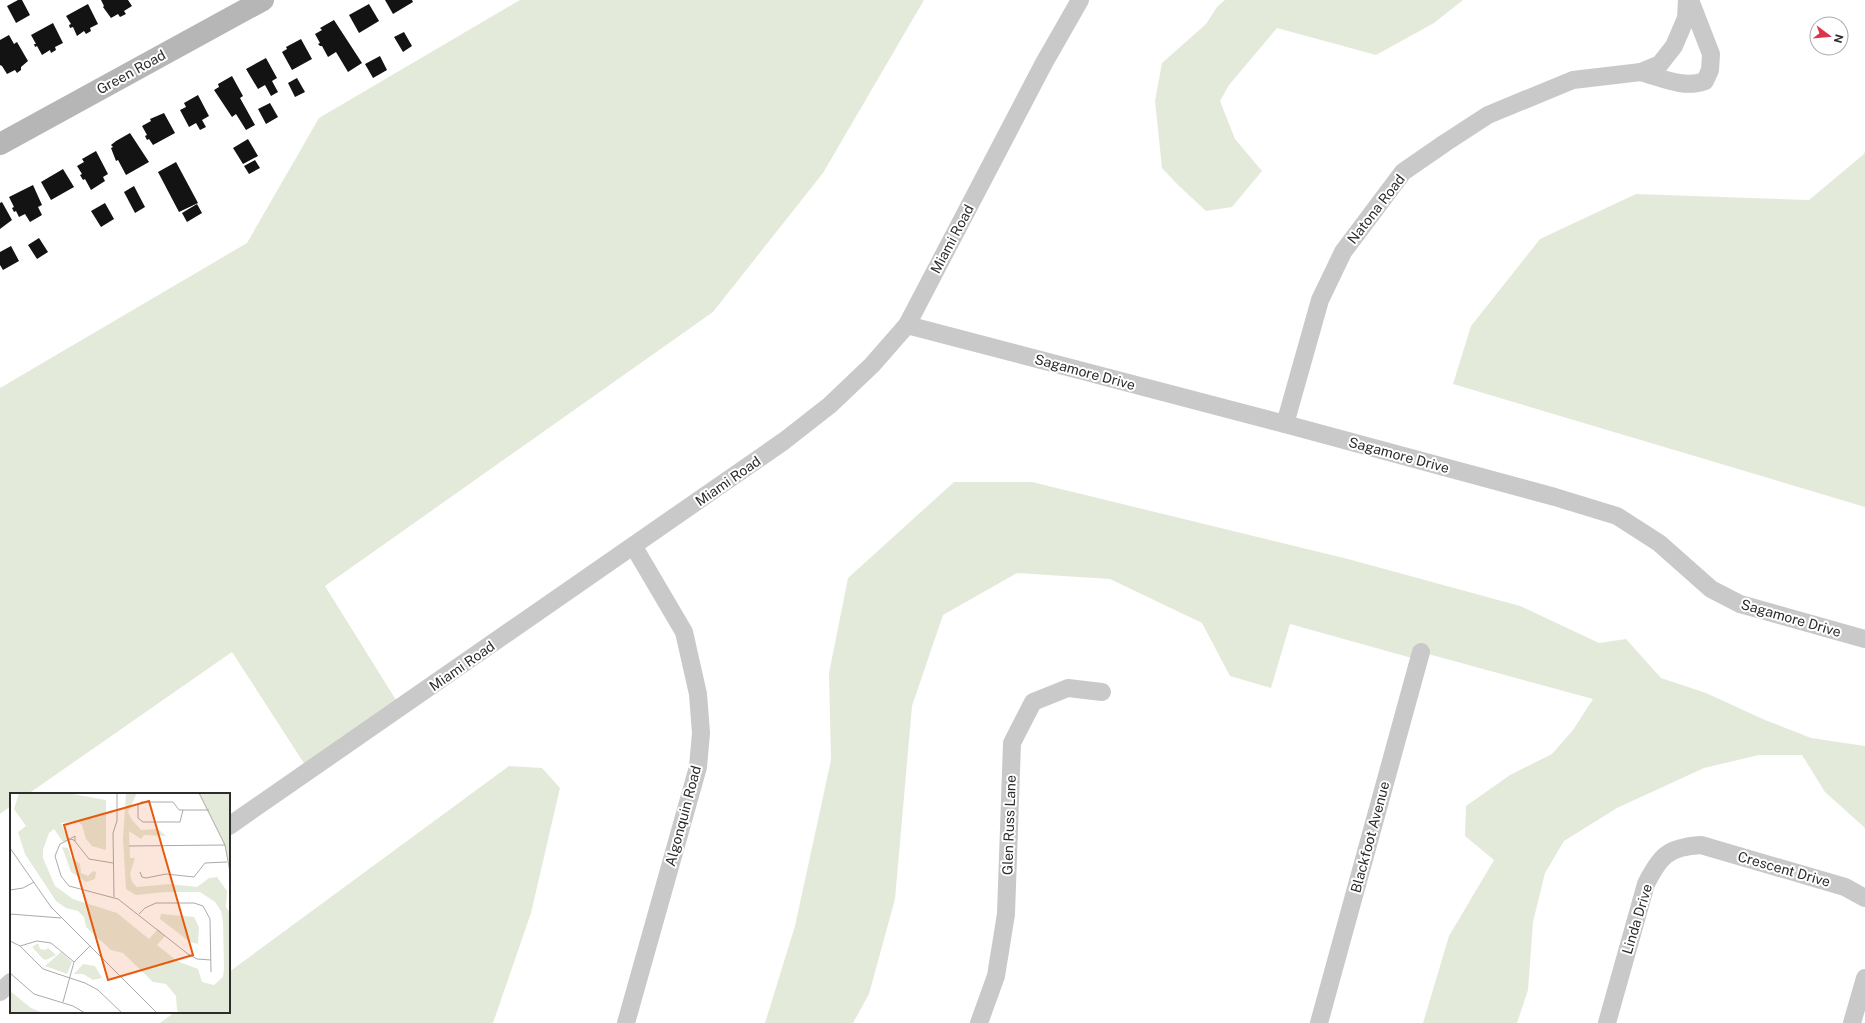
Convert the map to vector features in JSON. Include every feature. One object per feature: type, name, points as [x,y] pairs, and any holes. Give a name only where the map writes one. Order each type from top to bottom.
[{"type":"main road","name":"Green Road","points":[[0,144],[263,0]]},
{"type":"street","name":"Miami Road","points":[[230,825],[784,441],[830,404],[872,365],[907,325],[1044,63],[1080,0]]},
{"type":"street","name":"Natona Road","points":[[1285,424],[1320,300],[1343,252],[1403,172],[1488,115],[1573,80],[1642,72],[1660,64],[1674,46],[1686,18],[1689,0]]},
{"type":"street","name":"Natona Road","points":[[1642,72],[1674,82],[1695,85],[1705,81],[1710,70],[1711,54],[1689,0]]},
{"type":"street","name":"Sagamore Drive","points":[[907,325],[1285,424],[1554,497],[1617,516],[1659,543],[1711,589],[1740,604],[1865,639]]},
{"type":"street","name":"Algonquin Road","points":[[626,1023],[698,767],[701,733],[698,694],[684,632],[634,546]]},
{"type":"street","name":"Blackfoot Avenue","points":[[1319,1023],[1421,652]]},
{"type":"street","name":"Glen Russ Lane","points":[[979,1023],[996,976],[1006,914],[1012,742],[1033,702],[1068,688],[1102,692]]},
{"type":"street","name":"Crescent Drive","points":[[1701,845],[1845,887],[1865,898]]},
{"type":"street","name":"Linda Drive","points":[[1607,1023],[1646,884],[1656,863],[1672,851],[1687,846],[1701,845]]},
{"type":"street","points":[[1852,1023],[1865,978]]},
{"type":"street","points":[[0,992],[10,983]]},
{"type":"green space","points":[[520,0],[924,0],[823,173],[713,312],[325,586],[401,708],[309,771],[232,652],[29,793],[10,793],[10,807],[0,814],[0,388],[247,243],[319,118]]},
{"type":"green space","points":[[1225,0],[1463,0],[1434,23],[1376,55],[1277,28],[1229,85],[1220,101],[1235,139],[1262,171],[1232,207],[1206,211],[1162,168],[1155,101],[1162,63],[1206,24],[1217,7]]},
{"type":"green space","points":[[1865,151],[1865,507],[1453,384],[1471,326],[1540,239],[1636,194],[1809,200],[1864,154]]},
{"type":"green space","points":[[954,482],[1032,482],[1348,559],[1520,606],[1599,643],[1626,639],[1661,678],[1706,693],[1765,720],[1811,738],[1865,746],[1865,828],[1825,792],[1802,755],[1759,755],[1704,768],[1617,808],[1564,841],[1545,873],[1533,922],[1528,990],[1517,1023],[1423,1023],[1449,936],[1494,860],[1465,836],[1466,806],[1510,775],[1552,754],[1573,730],[1593,699],[1421,652],[1419,660],[1290,624],[1271,688],[1230,676],[1202,623],[1110,579],[1017,573],[943,615],[912,706],[895,899],[869,994],[853,1023],[765,1023],[795,926],[831,760],[829,673],[848,578]]},
{"type":"green space","points":[[509,766],[542,768],[560,788],[531,913],[493,1023],[160,1023],[174,1013],[230,1013],[230,971]]},
{"type":"building","points":[[18,0],[22,0],[30,15],[16,23],[7,6]]},
{"type":"building","points":[[101,0],[128,0],[132,6],[124,11],[126,14],[120,17],[118,14],[111,18],[103,7],[104,6]]},
{"type":"building","points":[[385,0],[412,0],[413,2],[393,14]]},
{"type":"building","points":[[88,4],[98,24],[90,28],[91,31],[86,34],[84,31],[77,36],[73,27],[70,28],[69,25],[71,24],[66,16]]},
{"type":"building","points":[[369,4],[379,21],[359,33],[349,15]]},
{"type":"building","points":[[334,20],[362,63],[348,72],[336,52],[328,57],[322,46],[318,44],[320,43],[315,34],[322,30],[320,28]]},
{"type":"building","points":[[53,23],[63,43],[55,47],[56,50],[51,53],[50,50],[42,55],[37,46],[35,47],[34,44],[36,44],[31,35]]},
{"type":"building","points":[[404,32],[412,46],[403,52],[394,37]]},
{"type":"building","points":[[9,35],[14,44],[17,42],[28,61],[17,73],[15,70],[7,74],[0,65],[0,40]]},
{"type":"building","points":[[301,39],[312,59],[292,70],[282,52],[287,49],[286,47]]},
{"type":"building","points":[[380,56],[387,70],[373,78],[365,64]]},
{"type":"building","points":[[266,58],[277,78],[272,81],[278,92],[271,96],[265,85],[258,89],[246,69]]},
{"type":"building","points":[[232,76],[243,96],[240,98],[255,125],[246,130],[236,114],[232,117],[214,90],[219,87],[218,84]]},
{"type":"building","points":[[297,78],[305,92],[295,97],[288,83]]},
{"type":"building","points":[[198,95],[209,116],[202,120],[206,127],[200,130],[196,123],[189,127],[180,110],[186,107],[184,103]]},
{"type":"building","points":[[270,103],[278,117],[266,124],[258,109]]},
{"type":"building","points":[[164,113],[175,133],[153,145],[149,139],[147,140],[145,136],[147,135],[142,126],[151,121],[150,119]]},
{"type":"building","points":[[130,133],[149,162],[126,175],[118,160],[116,161],[111,148],[113,147],[111,145]]},
{"type":"building","points":[[248,139],[258,156],[243,164],[233,148]]},
{"type":"building","points":[[96,151],[108,174],[103,177],[105,181],[91,190],[85,179],[83,180],[80,175],[82,174],[77,166],[84,162],[82,159]]},
{"type":"building","points":[[255,160],[260,168],[249,174],[244,166]]},
{"type":"building","points":[[176,162],[198,203],[179,212],[158,172]]},
{"type":"building","points":[[63,169],[74,187],[51,200],[41,182]]},
{"type":"building","points":[[33,185],[42,205],[38,207],[42,215],[30,222],[25,214],[19,217],[16,211],[14,212],[12,208],[14,207],[9,197]]},
{"type":"building","points":[[134,186],[145,207],[135,213],[124,192]]},
{"type":"building","points":[[2,202],[12,220],[0,229],[0,203]]},
{"type":"building","points":[[105,203],[114,219],[101,227],[91,211]]},
{"type":"building","points":[[197,204],[202,213],[187,222],[182,213]]},
{"type":"building","points":[[39,238],[48,252],[37,259],[28,245]]},
{"type":"building","points":[[11,246],[19,261],[3,270],[0,265],[0,252]]}]
